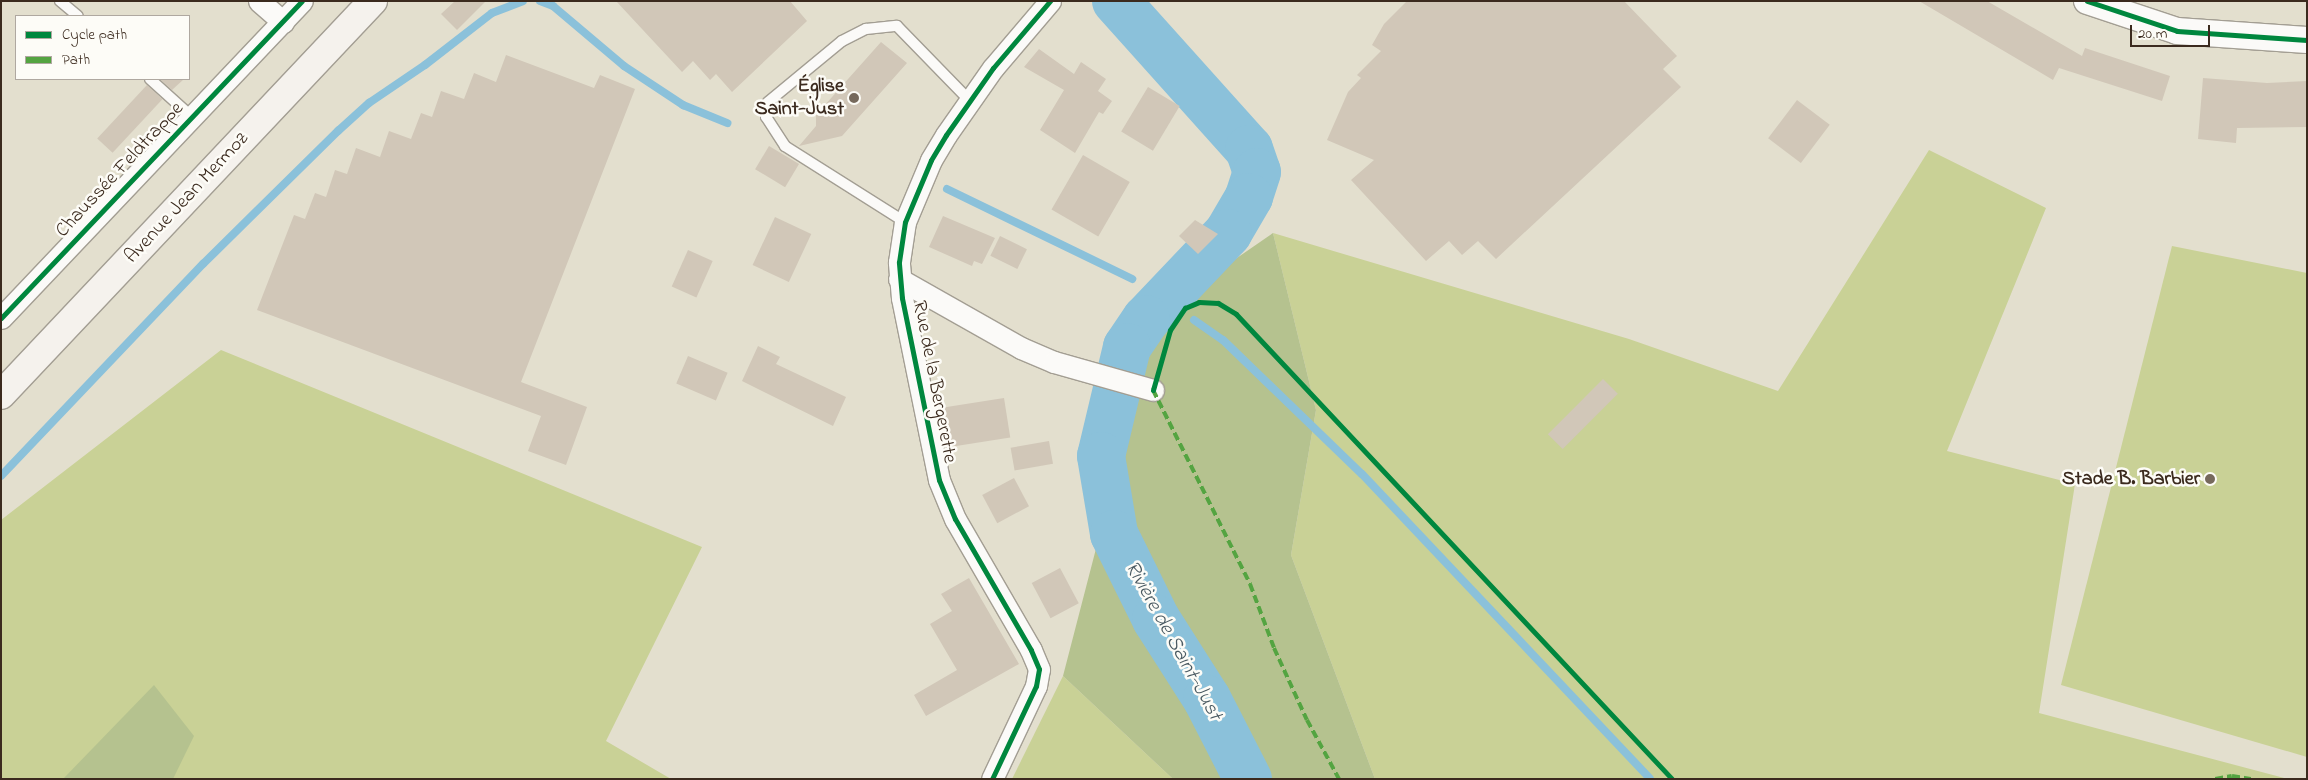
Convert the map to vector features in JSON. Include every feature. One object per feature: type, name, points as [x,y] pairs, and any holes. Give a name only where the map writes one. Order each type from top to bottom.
[{"type":"main road","name":"Avenue Jean Mermoz","points":[[1,395],[373,1]]},
{"type":"street","points":[[259,1],[283,22]]},
{"type":"street","name":"Chaussée Feldtrappe","points":[[1,318],[302,1]]},
{"type":"street","name":"Rue de la Bergerette","points":[[992,779],[1036,686],[1039,669],[943,494],[935,470],[900,279],[905,222],[931,160],[969,100],[1050,1]]},
{"type":"street","points":[[2087,1],[2177,32],[2307,40]]},
{"type":"street","points":[[900,279],[1021,348],[1107,378],[1154,390]]},
{"type":"lane","points":[[60,1],[77,15]]},
{"type":"lane","points":[[905,222],[785,146],[766,117],[768,102],[842,41],[866,29],[897,26],[969,100]]},
{"type":"lane","points":[[151,80],[192,116]]},
{"type":"green space","points":[[1929,150],[2046,208],[1947,451],[2075,484],[2039,713],[2288,779],[1375,779],[1291,555],[1316,410],[1273,233],[1629,339],[1778,391]]},
{"type":"green space","points":[[1273,233],[1316,410],[1291,555],[1375,779],[1173,779],[1063,676],[1148,348],[1182,296]]},
{"type":"green space","name":"Stade B. Barbier","points":[[2172,246],[2307,273],[2307,757],[2061,685]]},
{"type":"green space","points":[[221,350],[702,547],[606,741],[671,779],[1,779],[1,520]]},
{"type":"green space","points":[[1063,676],[1173,779],[1012,779]]},
{"type":"green space","points":[[154,685],[194,736],[173,779],[63,779]]},
{"type":"building","points":[[455,1],[486,1],[457,30],[441,14]]},
{"type":"building","points":[[616,1],[790,1],[807,21],[732,92],[716,74],[710,80],[693,61],[682,72]]},
{"type":"building","points":[[1407,1],[1624,1],[1677,56],[1663,69],[1681,87],[1496,259],[1478,241],[1462,255],[1449,241],[1426,261],[1351,180],[1374,160],[1327,140],[1348,92],[1361,78],[1357,75],[1381,51],[1372,45],[1384,24]]},
{"type":"building","points":[[1919,1],[1987,1],[2082,56],[2085,48],[2170,76],[2162,101],[2059,68],[2053,80]]},
{"type":"building","name":"Église Saint-Just","points":[[881,42],[907,63],[842,136],[799,146],[816,126],[816,115]]},
{"type":"building","points":[[1039,49],[1074,74],[1081,62],[1106,79],[1098,91],[1112,101],[1103,114],[1099,112],[1075,153],[1040,130],[1064,90],[1024,67]]},
{"type":"building","points":[[506,55],[594,88],[600,75],[635,89],[521,382],[587,407],[566,465],[528,451],[541,416],[257,310],[294,215],[305,219],[315,193],[326,197],[335,170],[347,174],[356,148],[380,157],[389,131],[411,139],[421,113],[432,117],[441,91],[464,99],[474,73],[496,82]]},
{"type":"building","points":[[2203,78],[2267,83],[2307,81],[2307,127],[2237,128],[2236,143],[2198,139]]},
{"type":"building","points":[[161,80],[183,80],[172,90]]},
{"type":"building","points":[[147,85],[162,99],[113,153],[97,138]]},
{"type":"building","points":[[1148,87],[1180,106],[1153,151],[1121,132]]},
{"type":"building","points":[[1797,100],[1830,125],[1801,163],[1768,138]]},
{"type":"building","points":[[769,146],[799,164],[785,187],[755,169]]},
{"type":"building","points":[[1083,155],[1130,182],[1098,237],[1052,210]]},
{"type":"building","points":[[943,216],[995,238],[982,264],[974,261],[972,266],[929,247]]},
{"type":"building","points":[[775,217],[811,234],[789,282],[753,265]]},
{"type":"building","points":[[1195,220],[1218,234],[1198,254],[1179,236]]},
{"type":"building","points":[[1000,236],[1027,249],[1017,269],[990,256]]},
{"type":"building","points":[[688,250],[713,261],[696,298],[672,287]]},
{"type":"building","points":[[758,346],[780,357],[776,364],[846,397],[833,426],[742,381]]},
{"type":"building","points":[[688,356],[728,373],[716,400],[676,384]]},
{"type":"building","points":[[1603,379],[1618,394],[1563,449],[1548,434]]},
{"type":"building","points":[[1004,398],[1010,438],[945,448],[939,408]]},
{"type":"building","points":[[1049,441],[1053,464],[1015,470],[1011,448]]},
{"type":"building","points":[[1014,478],[1029,506],[997,523],[982,495]]},
{"type":"building","points":[[1060,568],[1079,603],[1051,618],[1032,583]]},
{"type":"building","points":[[969,578],[1019,664],[926,716],[914,695],[957,670],[930,624],[952,611],[941,594]]},
{"type":"waterway","points":[[1,476],[203,264],[338,131],[369,103],[425,65],[492,13],[523,1]]},
{"type":"waterway","points":[[540,1],[553,6],[624,66],[683,105],[727,123]]},
{"type":"waterway","name":"Rivière de Saint-Just","points":[[1116,1],[1249,149],[1257,172],[1249,197],[1228,233],[1146,319],[1127,347],[1101,456],[1114,534],[1156,619],[1207,699],[1248,779]]},
{"type":"waterway","points":[[947,189],[1132,279]]},
{"type":"waterway","points":[[1194,320],[1223,340],[1362,474],[1650,779]]},
{"type":"marked path","points":[[1155,386],[1153,390],[1250,584],[1274,648],[1307,720],[1339,779]]},
{"type":"marked path","points":[[2215,779],[2232,776],[2251,779]]},
{"type":"cycle path","points":[[1,318],[302,1]]},
{"type":"cycle path","points":[[992,779],[1036,686],[1039,669],[1031,650],[955,519],[939,480],[902,298],[899,262],[905,222],[931,160],[946,135],[993,68],[1050,1]]},
{"type":"cycle path","points":[[2087,1],[2177,31],[2307,40]]},
{"type":"cycle path","points":[[1153,390],[1170,330],[1185,308],[1199,302],[1218,303],[1236,314],[1672,779]]},
{"type":"place","name":"Église Saint-Just","points":[[854,98]]},
{"type":"place","name":"Stade B. Barbier","points":[[2210,479]]}]
